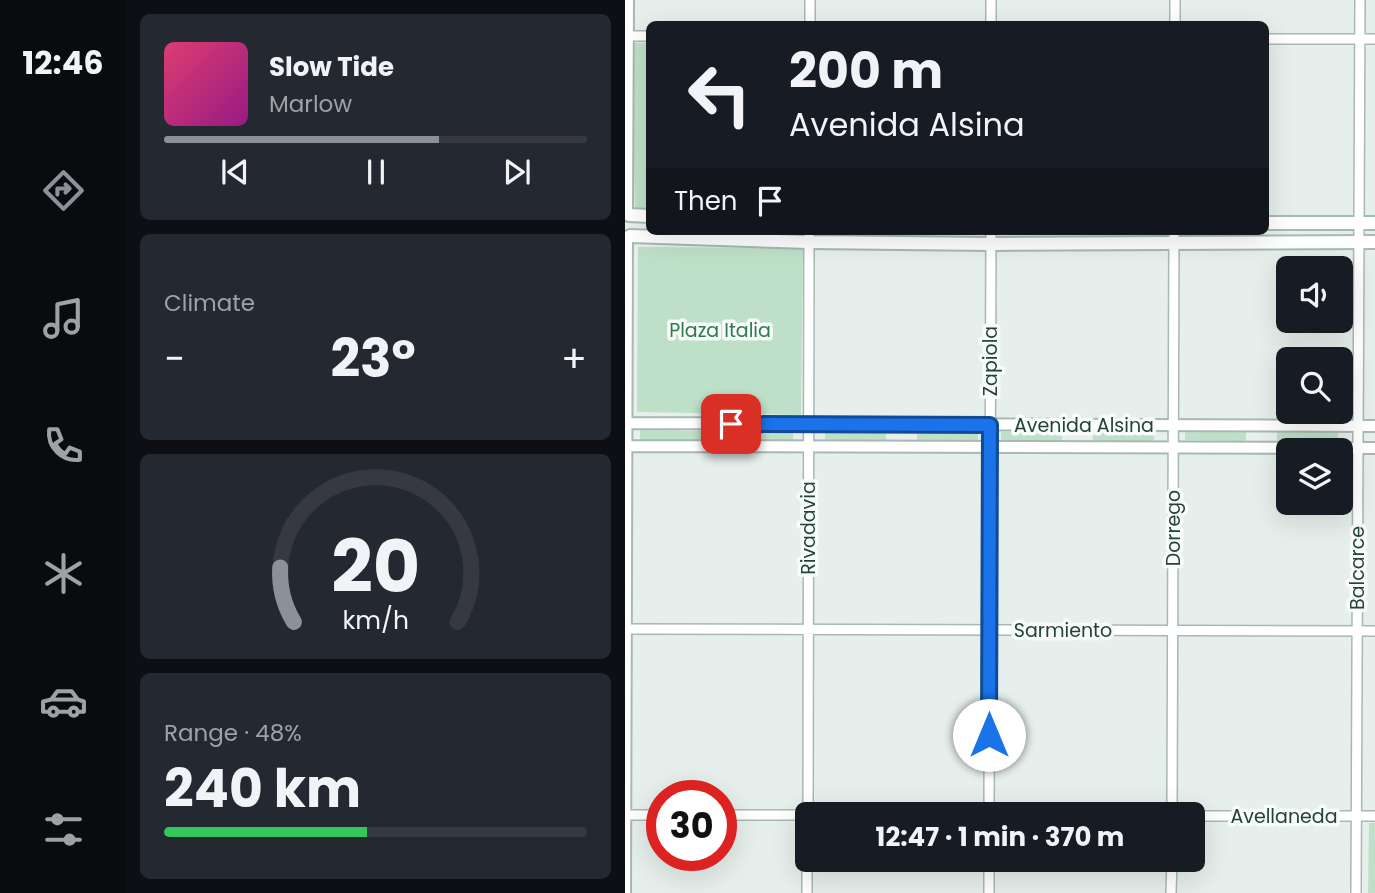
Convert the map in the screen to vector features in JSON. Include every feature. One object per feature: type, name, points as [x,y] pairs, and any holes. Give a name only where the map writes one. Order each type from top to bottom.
[{"type":"main road","points":[[627,214],[646,216]]},
{"type":"main road","points":[[1269,223],[1375,223]]},
{"type":"main road","points":[[627,239],[1174,236],[1375,242]]},
{"type":"street","points":[[625,893],[627,239],[633,228],[627,214],[628,0]]},
{"type":"street","points":[[810,0],[810,21]]},
{"type":"street","points":[[991,0],[991,21]]},
{"type":"street","points":[[1175,0],[1175,21]]},
{"type":"street","name":"Balcarce","points":[[1356,893],[1359,0]]},
{"type":"street","points":[[627,36],[646,37]]},
{"type":"street","points":[[1269,39],[1375,39]]},
{"type":"street","name":"Dorrego","points":[[1172,802],[1174,236]]},
{"type":"street","name":"Rivadavia","points":[[807,802],[809,237]]},
{"type":"street","name":"Zapiola","points":[[989,802],[991,237]]},
{"type":"street","name":"Avenida Alsina","points":[[626,423],[1375,426]]},
{"type":"street","name":"Avenida Alsina","points":[[626,446],[1375,448]]},
{"type":"street","name":"Sarmiento","points":[[626,629],[1375,631]]},
{"type":"street","points":[[737,815],[795,814]]},
{"type":"street","points":[[625,815],[646,815]]},
{"type":"street","name":"Avellaneda","points":[[1205,816],[1375,816]]},
{"type":"street","points":[[807,872],[807,893]]},
{"type":"street","points":[[989,872],[989,893]]},
{"type":"street","points":[[1171,893],[1172,872]]},
{"type":"green space","points":[[632,43],[646,43],[646,212],[635,212]]},
{"type":"green space","name":"Plaza Italia","points":[[638,247],[803,248],[801,415],[637,412]]},
{"type":"green space","points":[[640,430],[701,431],[701,441],[640,440]]},
{"type":"green space","points":[[732,430],[793,431],[793,441],[732,440]]},
{"type":"green space","points":[[825,430],[886,430],[886,440],[825,440]]},
{"type":"green space","points":[[917,430],[978,430],[978,440],[917,440]]},
{"type":"green space","points":[[1185,431],[1246,431],[1246,441],[1185,440]]},
{"type":"green space","points":[[1277,431],[1338,431],[1338,438],[1277,438]]},
{"type":"green space","points":[[1001,432],[1062,432],[1062,442],[1001,441]]},
{"type":"green space","points":[[1093,432],[1154,432],[1154,442],[1093,442]]},
{"type":"green space","points":[[1369,823],[1375,823],[1375,893],[1368,893]]},
{"type":"route","points":[[731,424],[990,425],[989,735]]}]
